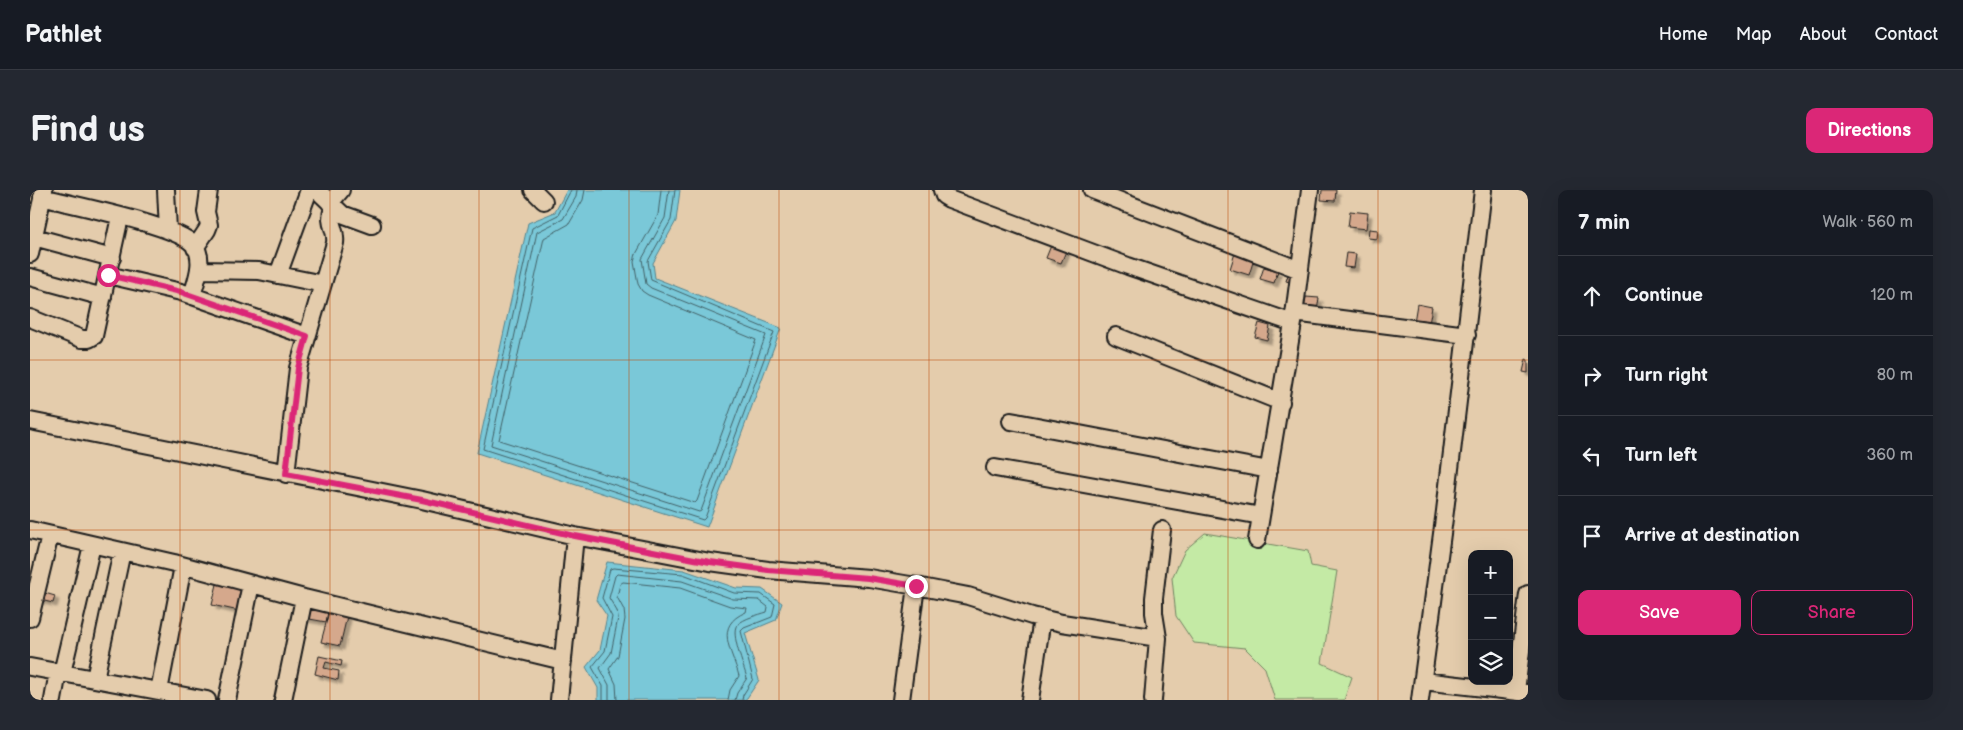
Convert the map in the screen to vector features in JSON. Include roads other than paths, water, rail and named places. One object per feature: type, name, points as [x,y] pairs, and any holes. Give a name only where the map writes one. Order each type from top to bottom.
[{"type":"street","points":[[166,190],[168,230]]},
{"type":"street","points":[[195,248],[209,225],[206,212],[209,190]]},
{"type":"street","points":[[278,275],[309,190]]},
{"type":"street","points":[[317,190],[342,214],[372,225]]},
{"type":"street","points":[[286,474],[298,368],[335,243],[329,220],[331,205],[341,190]]},
{"type":"street","points":[[942,190],[944,196],[949,199],[1128,266],[1294,318],[1467,335]]},
{"type":"street","points":[[1092,190],[1300,270]]},
{"type":"street","points":[[1257,540],[1294,318],[1310,190]]},
{"type":"street","points":[[1420,700],[1467,335],[1483,190]]},
{"type":"street","points":[[30,254],[43,194],[168,230],[194,244],[200,263],[192,296]]},
{"type":"street","points":[[30,318],[82,339],[89,339],[94,336],[120,217]]},
{"type":"street","points":[[34,237],[112,258]]},
{"type":"street","points":[[199,270],[254,271],[323,284]]},
{"type":"street","points":[[108,275],[192,296],[307,336]]},
{"type":"street","points":[[30,277],[103,297]]},
{"type":"street","points":[[1116,336],[1281,402]]},
{"type":"street","points":[[30,421],[422,500],[575,536],[710,562],[768,570],[868,578],[916,586],[968,596],[1042,618],[1158,638]]},
{"type":"street","points":[[1011,421],[1269,470]]},
{"type":"street","points":[[995,468],[1261,516]]},
{"type":"street","points":[[30,530],[122,551],[304,598],[563,661]]},
{"type":"street","points":[[1153,700],[1158,638],[1154,598],[1162,530]]},
{"type":"street","points":[[30,618],[50,535]]},
{"type":"street","points":[[559,700],[575,536]]},
{"type":"street","points":[[53,700],[92,545]]},
{"type":"street","points":[[95,679],[122,551]]},
{"type":"street","points":[[160,691],[183,566]]},
{"type":"street","points":[[227,700],[251,584]]},
{"type":"street","points":[[901,700],[916,586]]},
{"type":"street","points":[[1423,682],[1522,692],[1528,594]]},
{"type":"street","points":[[283,700],[304,598]]},
{"type":"street","points":[[1030,700],[1042,618]]},
{"type":"street","points":[[30,667],[207,700]]},
{"type":"water","points":[[567,190],[680,190],[676,221],[653,263],[655,278],[781,328],[707,527],[477,453],[528,223],[555,212]]},
{"type":"water","points":[[607,562],[684,570],[736,588],[762,589],[782,603],[776,620],[745,633],[759,680],[747,698],[744,700],[598,700],[598,688],[586,667],[600,650],[607,616],[596,600]]}]
